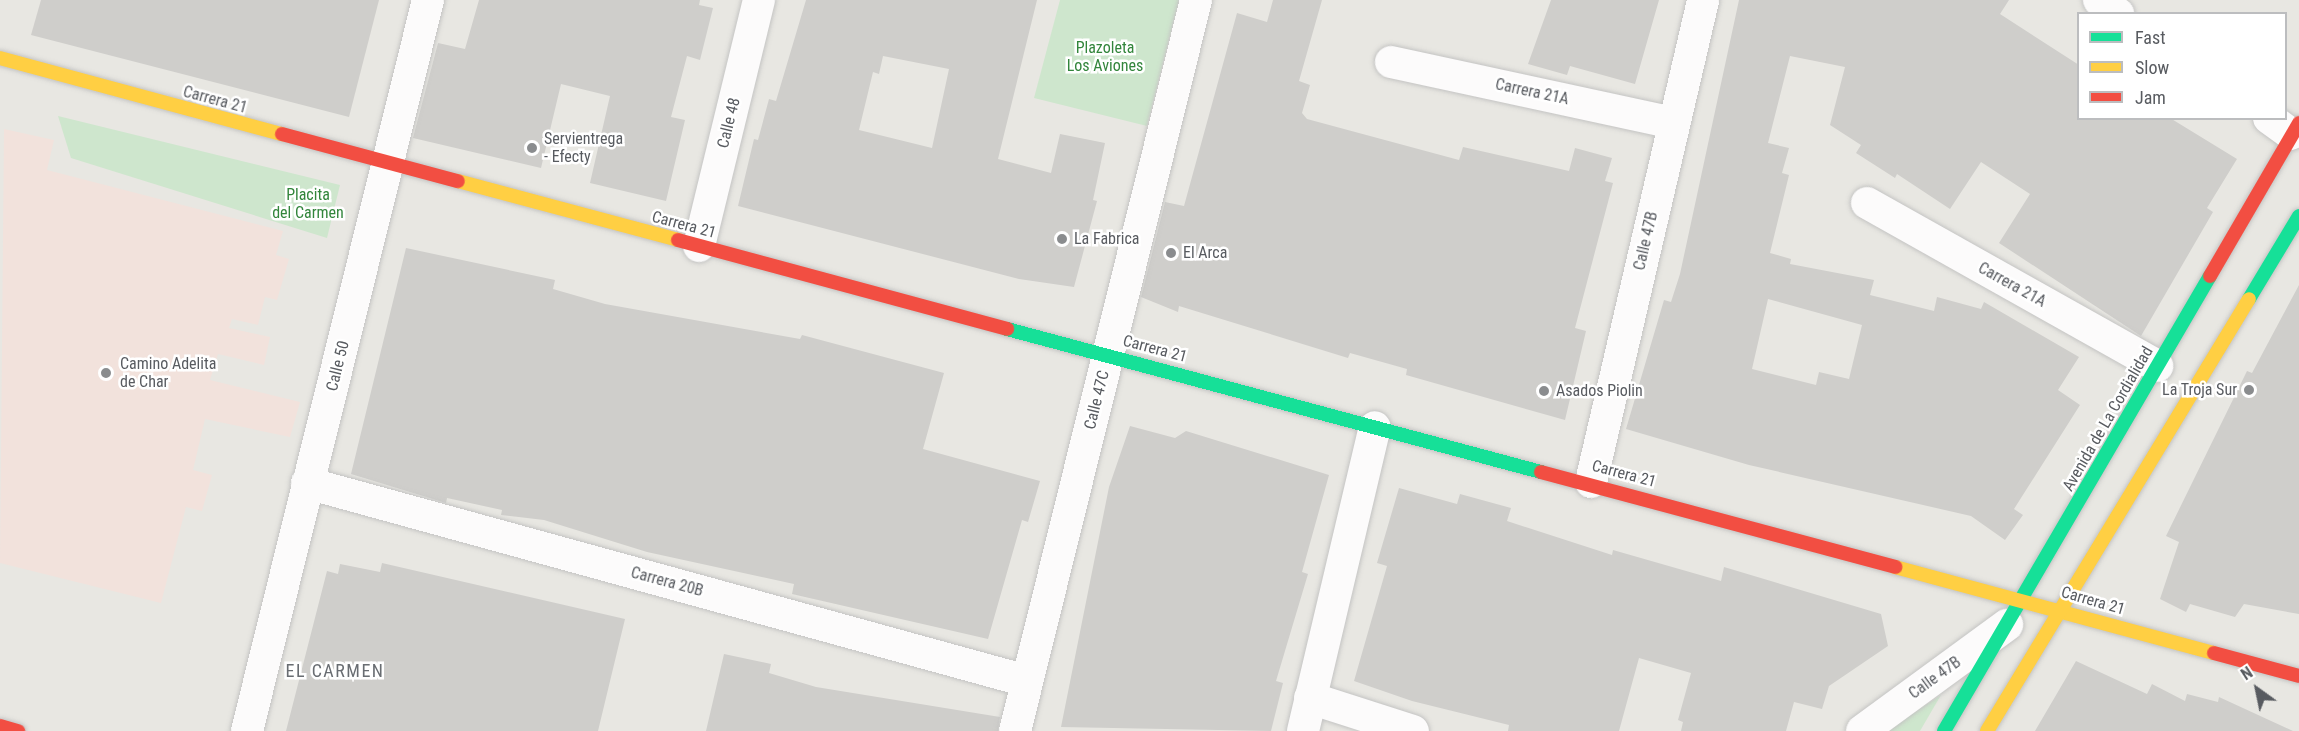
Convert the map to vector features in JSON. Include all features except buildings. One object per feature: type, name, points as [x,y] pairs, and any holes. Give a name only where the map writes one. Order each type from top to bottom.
[{"type":"main road","name":"Carrera 21","points":[[0,58],[387,164],[1108,353],[1375,427],[1591,482],[2016,612],[2061,609],[2299,676]]},
{"type":"main road","name":"Avenida de La Cordialidad","points":[[1944,731],[2016,612],[2157,366],[2286,125]]},
{"type":"main road","points":[[1987,731],[2299,216]]},
{"type":"main road","points":[[0,726],[18,731]]},
{"type":"street","name":"Calle 50","points":[[247,731],[428,0]]},
{"type":"street","name":"Calle 48","points":[[699,246],[759,0]]},
{"type":"street","name":"Calle 47C","points":[[1015,731],[1196,0]]},
{"type":"street","name":"Calle 47B","points":[[1591,482],[1673,123],[1704,0]]},
{"type":"street","points":[[2099,0],[2115,12]]},
{"type":"street","name":"Carrera 21A","points":[[1391,62],[1673,123]]},
{"type":"street","name":"Carrera 21A","points":[[1867,203],[2157,366]]},
{"type":"street","points":[[1303,731],[1375,427]]},
{"type":"street","name":"Carrera 20B","points":[[307,483],[1027,681]]},
{"type":"street","name":"Calle 47B","points":[[1862,731],[2016,612]]},
{"type":"street","points":[[1310,698],[1413,731]]},
{"type":"shaded area","name":"Camino Adelita de Char","points":[[4,129],[54,140],[47,170],[283,231],[276,255],[289,259],[277,300],[265,297],[258,325],[232,319],[229,328],[270,337],[264,365],[218,354],[210,380],[300,402],[290,437],[205,419],[193,470],[212,475],[202,511],[186,507],[161,603],[0,563]]},
{"type":"green space","name":"Plazoleta Los Aviones","points":[[1060,0],[1179,0],[1147,126],[1034,98]]},
{"type":"green space","name":"Placita del Carmen","points":[[58,116],[340,185],[327,238],[71,158]]},
{"type":"green space","points":[[1941,695],[1920,731],[1886,731]]},
{"type":"traffic: fast","points":[[2249,299],[2299,216]]},
{"type":"traffic: fast","points":[[1944,731],[2210,276]]},
{"type":"traffic: fast","points":[[1007,329],[1541,472]]},
{"type":"traffic: slow","points":[[0,58],[282,134]]},
{"type":"traffic: slow","points":[[458,181],[678,240]]},
{"type":"traffic: slow","points":[[1987,731],[2249,299]]},
{"type":"traffic: slow","points":[[1895,567],[2214,653]]},
{"type":"traffic: jam","points":[[2210,276],[2299,123]]},
{"type":"traffic: jam","points":[[282,134],[458,181]]},
{"type":"traffic: jam","points":[[678,240],[1007,329]]},
{"type":"traffic: jam","points":[[1541,472],[1895,567]]},
{"type":"traffic: jam","points":[[2214,653],[2299,676]]},
{"type":"traffic: jam","points":[[0,726],[18,731]]},
{"type":"place","name":"Servientrega - Efecty","points":[[532,148]]},
{"type":"place","name":"La Fabrica","points":[[1062,239]]},
{"type":"place","name":"El Arca","points":[[1171,253]]},
{"type":"place","name":"Camino Adelita de Char","points":[[106,373]]},
{"type":"place","name":"La Troja Sur","points":[[2249,390]]},
{"type":"place","name":"Asados Piolin","points":[[1544,391]]},
{"type":"district","name":"EL CARMEN","points":[[335,671]]}]
